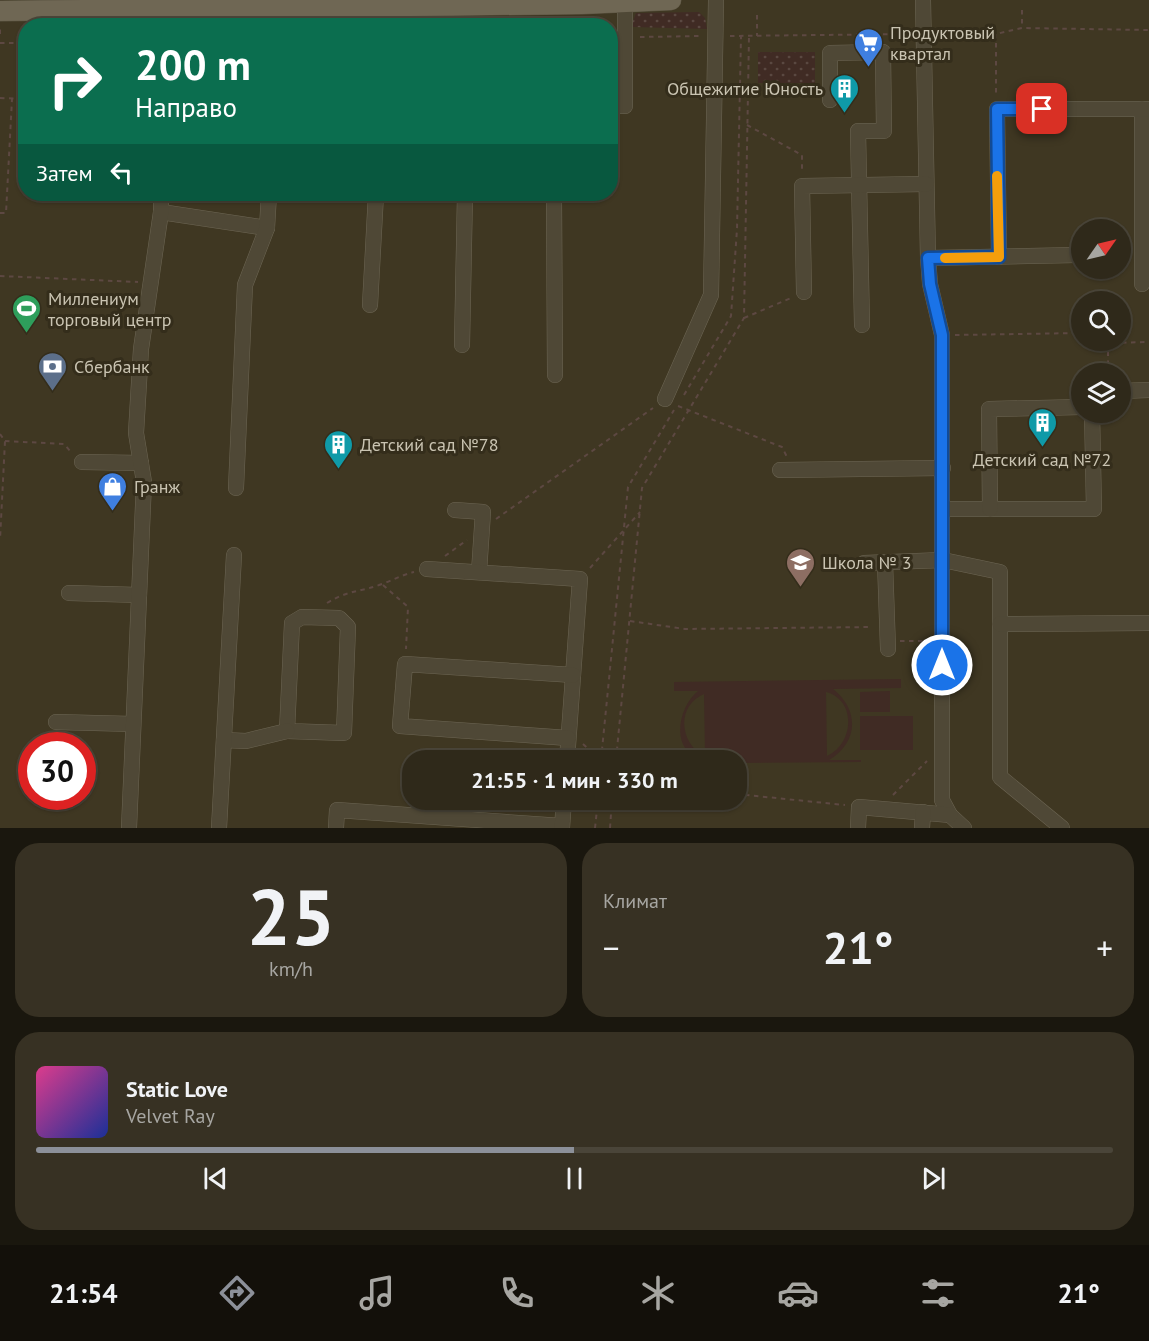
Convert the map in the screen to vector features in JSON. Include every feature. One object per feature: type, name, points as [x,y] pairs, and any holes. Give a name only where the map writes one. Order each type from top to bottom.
[{"type":"main road","points":[[0,11],[115,5],[157,17],[207,4],[267,16],[309,3],[626,3],[671,0]]},
{"type":"street","points":[[665,399],[711,295],[716,0]]},
{"type":"street","points":[[924,0],[928,258],[930,284],[942,335],[942,800],[950,815],[964,828]]},
{"type":"street","points":[[618,106],[625,106],[626,3]]},
{"type":"street","points":[[830,100],[830,53],[883,52],[884,131],[858,131],[862,325]]},
{"type":"street","points":[[999,257],[997,109],[1145,109],[1142,284]]},
{"type":"street","points":[[804,292],[802,186],[926,183]]},
{"type":"street","points":[[129,828],[144,482],[136,433],[141,349],[161,201]]},
{"type":"street","points":[[236,488],[245,285],[267,228],[269,201]]},
{"type":"street","points":[[370,304],[376,201]]},
{"type":"street","points":[[462,345],[465,201]]},
{"type":"street","points":[[554,201],[555,375]]},
{"type":"street","points":[[161,212],[267,228]]},
{"type":"street","points":[[928,258],[1071,255]]},
{"type":"street","points":[[1131,391],[1149,390]]},
{"type":"street","points":[[990,509],[989,409],[1071,407]]},
{"type":"street","points":[[943,509],[1094,509],[1092,423]]},
{"type":"street","points":[[82,462],[141,464]]},
{"type":"street","points":[[787,470],[943,468]]},
{"type":"street","points":[[455,510],[483,512],[479,572]]},
{"type":"street","points":[[219,828],[234,555]]},
{"type":"street","points":[[864,563],[943,560],[1000,572],[1000,777],[1062,828]]},
{"type":"street","points":[[885,562],[888,639]]},
{"type":"street","points":[[427,568],[580,579],[568,750]]},
{"type":"street","points":[[69,593],[139,595]]},
{"type":"street","points":[[224,740],[246,741],[287,731],[344,733],[348,627],[339,618],[303,617],[292,623],[287,731]]},
{"type":"street","points":[[1000,624],[1149,623]]},
{"type":"street","points":[[569,734],[400,726],[405,664],[573,675]]},
{"type":"street","points":[[56,722],[134,724]]},
{"type":"street","points":[[858,828],[859,807],[877,808],[922,820],[950,815]]},
{"type":"street","points":[[336,828],[337,810],[562,827],[563,810]]},
{"type":"path","points":[[1022,10],[1022,28]]},
{"type":"path","points":[[757,15],[757,36]]},
{"type":"path","points":[[0,27],[0,34]]},
{"type":"path","points":[[626,37],[996,34],[1022,28],[1149,30]]},
{"type":"path","points":[[996,34],[997,109]]},
{"type":"path","points":[[617,750],[642,488],[744,318],[749,36]]},
{"type":"path","points":[[0,43],[18,43]]},
{"type":"path","points":[[0,98],[18,99]]},
{"type":"path","points":[[0,213],[6,213],[12,99]]},
{"type":"path","points":[[747,125],[801,155],[802,186]]},
{"type":"path","points":[[0,276],[151,283]]},
{"type":"path","points":[[744,318],[804,292]]},
{"type":"path","points":[[942,335],[1071,333]]},
{"type":"path","points":[[1131,342],[1149,342]]},
{"type":"path","points":[[303,617],[344,593],[382,584],[398,575],[427,568],[665,399],[688,412],[782,447],[787,470]]},
{"type":"path","points":[[0,434],[5,441],[0,540]]},
{"type":"path","points":[[5,441],[64,444]]},
{"type":"path","points":[[580,579],[640,511]]},
{"type":"path","points":[[382,584],[408,607],[405,664]]},
{"type":"path","points":[[630,621],[685,629],[942,641]]},
{"type":"path","points":[[569,734],[588,750]]},
{"type":"path","points":[[877,808],[925,765],[942,735]]},
{"type":"path","points":[[747,795],[859,807]]},
{"type":"path","points":[[595,828],[597,810]]},
{"type":"path","points":[[610,828],[611,810]]},
{"type":"shaded area","points":[[699,12],[705,18],[707,29],[633,27],[632,24],[636,13]]},
{"type":"shaded area","points":[[758,52],[815,52],[815,83],[758,83]]},
{"type":"shaded area","points":[[901,679],[901,688],[833,689],[848,707],[852,726],[846,745],[829,760],[861,760],[861,762],[747,763],[747,750],[705,750],[704,694],[695,700],[685,716],[686,734],[695,750],[687,750],[681,738],[682,717],[691,698],[698,691],[674,691],[674,682]],"holes":[[[826,692],[843,704],[847,713],[847,733],[843,742],[827,756]]]},
{"type":"shaded area","points":[[890,691],[890,712],[860,712],[860,692]]},
{"type":"shaded area","points":[[860,716],[913,716],[913,750],[860,750]]},
{"type":"slow traffic","points":[[945,258],[999,257],[997,176]]},
{"type":"place","name":"Продуктовый квартал","points":[[869,68]]},
{"type":"place","name":"Общежитие Юность","points":[[844,114]]},
{"type":"place","name":"Миллениум торговый центр","points":[[27,334]]},
{"type":"place","name":"Сбербанк","points":[[53,392]]},
{"type":"place","name":"Детский сад №72","points":[[1042,448]]},
{"type":"place","name":"Детский сад №78","points":[[339,470]]},
{"type":"place","name":"Гранж","points":[[113,512]]},
{"type":"place","name":"Школа № 3","points":[[801,588]]},
{"type":"route","points":[[942,665],[942,335],[930,284],[928,258],[999,257],[997,109],[1042,109]]}]
